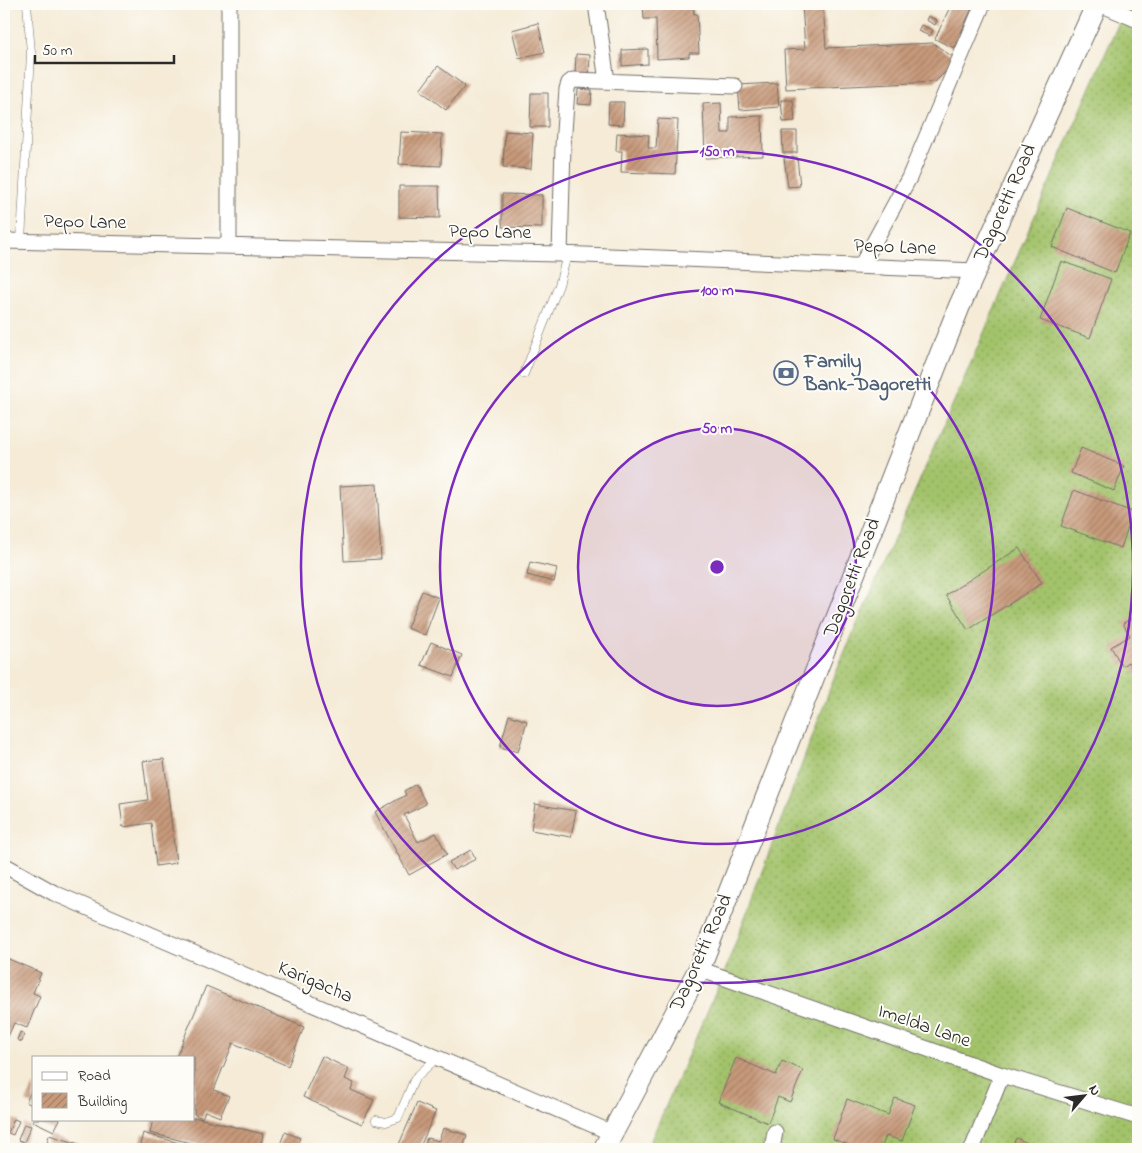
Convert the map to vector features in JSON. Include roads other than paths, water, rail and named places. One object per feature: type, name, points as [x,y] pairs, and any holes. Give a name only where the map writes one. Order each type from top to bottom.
[{"type":"main road","name":"Dagoretti Road","points":[[608,1141],[699,970],[959,307],[1098,4]]},
{"type":"street","points":[[229,4],[229,246]]},
{"type":"street","points":[[596,4],[607,81]]},
{"type":"street","points":[[861,266],[909,178],[983,4]]},
{"type":"street","points":[[1098,4],[1138,20]]},
{"type":"street","points":[[564,254],[563,146],[569,82],[573,80],[735,86]]},
{"type":"street","name":"Pepo Lane","points":[[4,241],[564,254],[976,271]]},
{"type":"street","name":"Karigacha","points":[[4,866],[54,893],[437,1058],[608,1141]]},
{"type":"street","name":"Imelda Lane","points":[[699,970],[1002,1075],[1138,1117]]},
{"type":"street","points":[[972,1149],[1002,1075]]},
{"type":"street","points":[[772,1149],[775,1132]]},
{"type":"lane","points":[[21,241],[31,53],[27,4]]},
{"type":"lane","points":[[524,374],[559,285],[564,254]]},
{"type":"lane","points":[[376,1120],[386,1122],[398,1118],[415,1078],[437,1058]]},
{"type":"place","name":"Family Bank-Dagoretti","points":[[786,373]]}]
